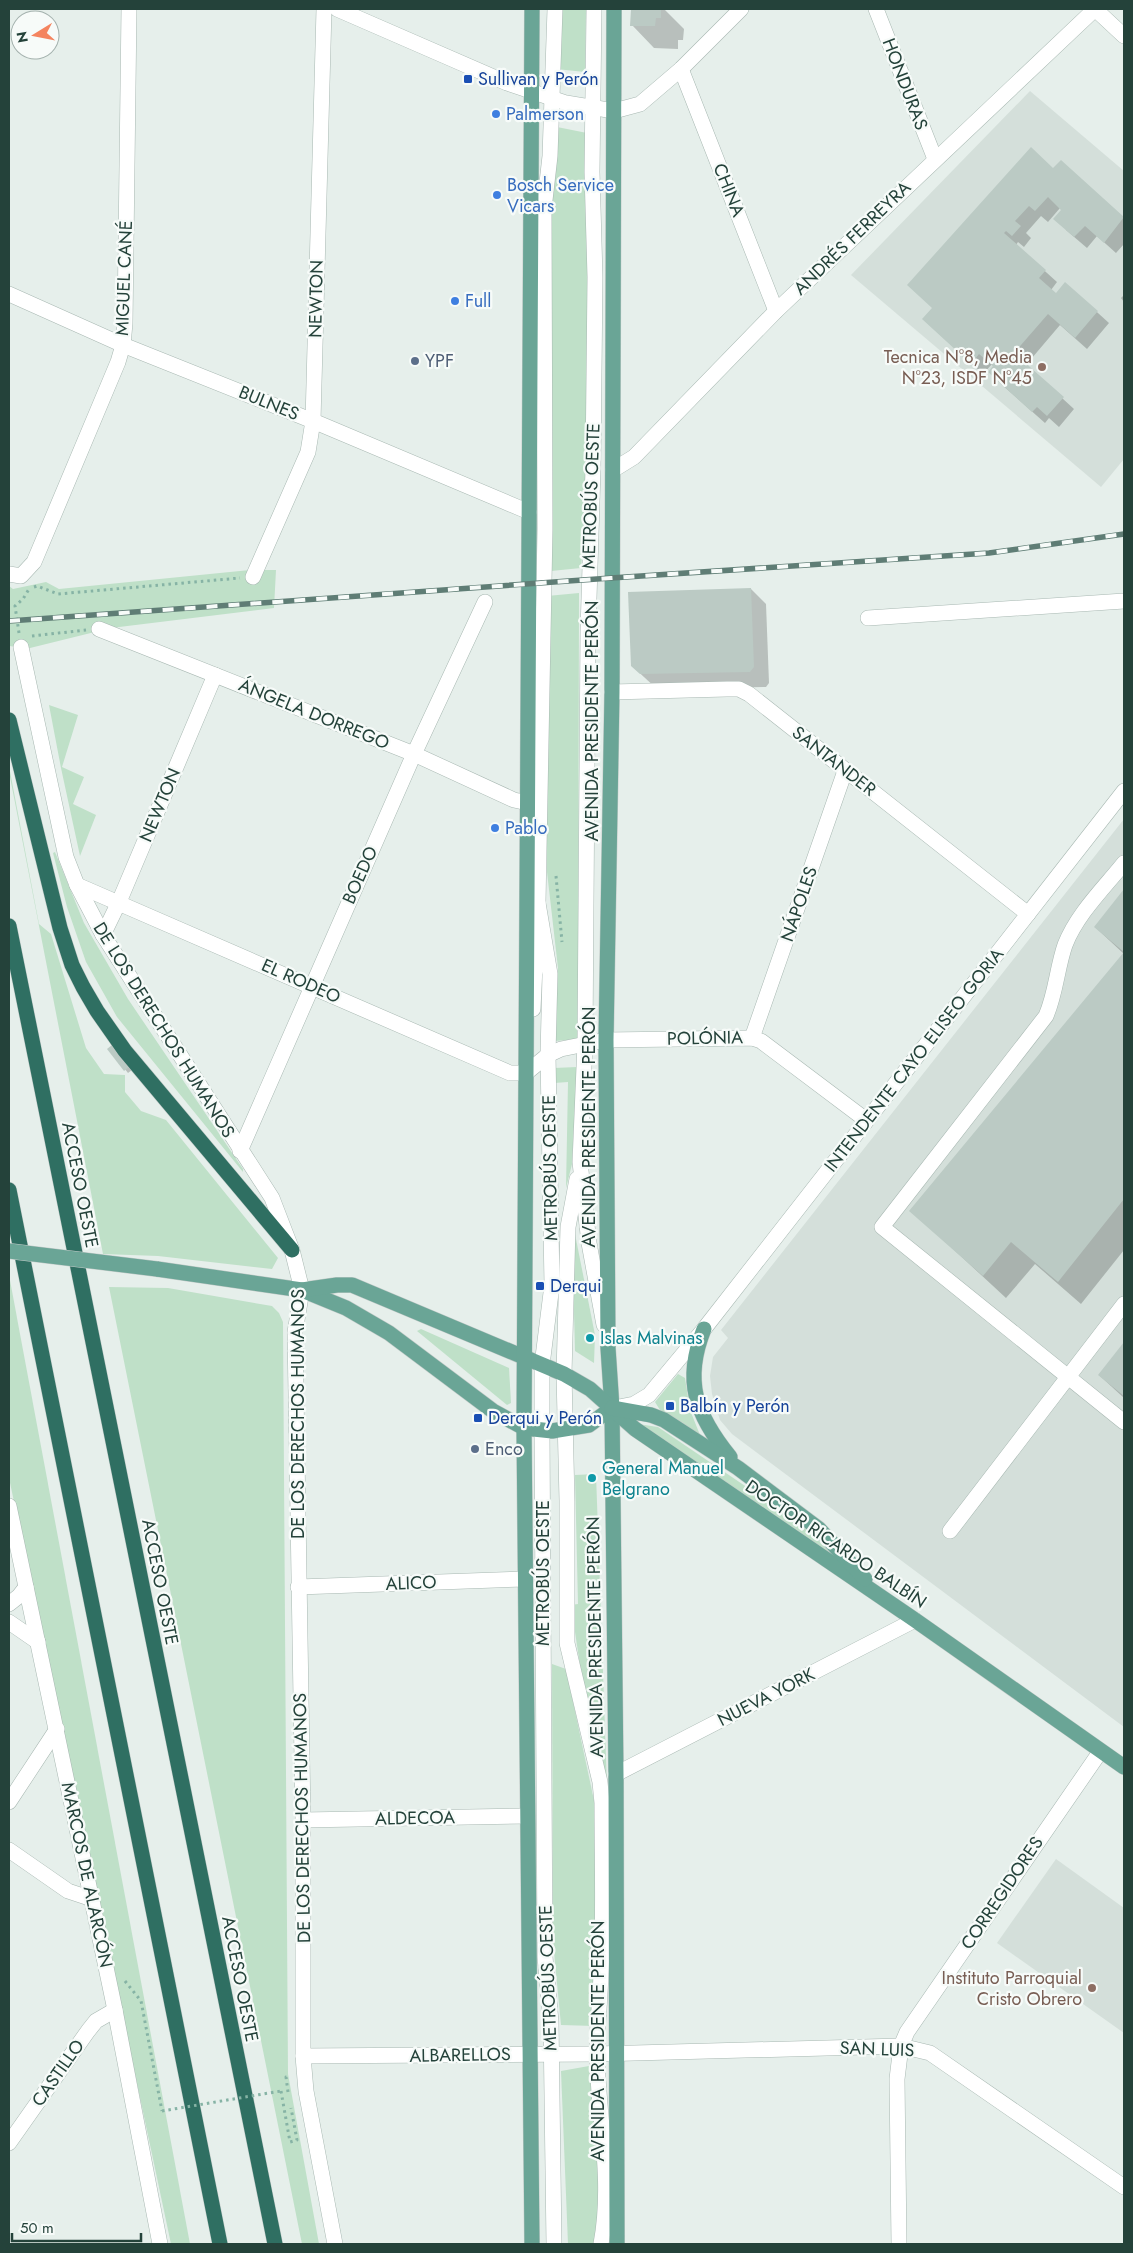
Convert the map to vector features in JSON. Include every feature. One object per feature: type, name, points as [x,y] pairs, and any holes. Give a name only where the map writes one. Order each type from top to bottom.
[{"type":"highway","points":[[9,720],[60,928],[72,964],[83,987],[125,1051],[292,1250]]},
{"type":"highway","name":"ACCESO OESTE","points":[[9,926],[275,2244]]},
{"type":"highway","points":[[9,1190],[220,2244]]},
{"type":"main road","points":[[532,9],[530,91],[524,1357],[526,1816],[532,2244]]},
{"type":"main road","name":"AVENIDA PRESIDENTE PERÓN","points":[[614,9],[612,692],[606,1040],[608,1348],[612,1408],[616,1774],[617,2244]]},
{"type":"main road","points":[[9,1251],[157,1269],[302,1290],[366,1318],[493,1411],[524,1428],[564,1430],[588,1425],[612,1408],[651,1415],[664,1420],[738,1468],[819,1529],[884,1599]]},
{"type":"main road","name":"DOCTOR RICARDO BALBÍN","points":[[302,1290],[352,1285],[564,1374],[590,1389],[635,1429],[915,1620],[1124,1768]]},
{"type":"main road","points":[[704,1329],[696,1348],[694,1367],[700,1414],[711,1433],[738,1468]]},
{"type":"street","name":"MIGUEL CANÉ","points":[[16,574],[34,562],[118,362],[123,345],[125,323],[129,9]]},
{"type":"street","name":"NEWTON","points":[[253,577],[308,452],[313,421],[324,9]]},
{"type":"street","points":[[337,9],[471,68],[530,91],[551,98],[614,111],[640,104],[681,69],[741,9]]},
{"type":"street","name":"METROBÚS OESTE","points":[[526,1073],[532,1024],[538,903],[545,529],[544,210],[550,156],[555,9]]},
{"type":"street","name":"METROBÚS OESTE","points":[[594,9],[592,107],[595,277],[594,431],[588,622],[585,1043],[580,1162],[568,1227],[564,1430],[567,1501],[567,1642],[572,1670],[600,1782],[602,1803],[601,1974],[597,2054],[606,2152],[606,2218],[601,2244]]},
{"type":"street","name":"HONDURAS","points":[[876,9],[935,160]]},
{"type":"street","points":[[1095,9],[1124,36]]},
{"type":"street","name":"ANDRÉS FERREYRA","points":[[613,470],[634,457],[776,311],[1095,9]]},
{"type":"street","name":"CHINA","points":[[681,69],[776,311]]},
{"type":"street","name":"BULNES","points":[[9,294],[123,345],[313,421],[528,512]]},
{"type":"street","points":[[868,618],[1124,601]]},
{"type":"street","name":"BOEDO","points":[[240,1151],[311,985],[414,754],[485,602]]},
{"type":"street","name":"ÁNGELA DORREGO","points":[[99,629],[414,754],[514,800],[528,803]]},
{"type":"street","name":"DE LOS DERECHOS HUMANOS","points":[[20,642],[64,848],[77,885],[103,935],[156,1015],[240,1151],[272,1198],[292,1250],[302,1290],[295,1332],[303,1820],[303,2056],[306,2091],[335,2244]]},
{"type":"street","name":"NEWTON","points":[[103,935],[119,902],[215,675]]},
{"type":"street","name":"SANTANDER","points":[[612,692],[739,689],[749,694],[1028,914]]},
{"type":"street","name":"NÁPOLES","points":[[752,1038],[846,771]]},
{"type":"street","name":"INTENDENTE CAYO ELISEO GORIA","points":[[612,1408],[634,1404],[649,1395],[704,1329],[1124,791]]},
{"type":"street","points":[[1124,863],[1073,930],[1065,945],[1052,1003],[1046,1016],[882,1227],[1124,1422]]},
{"type":"street","name":"EL RODEO","points":[[77,885],[311,985],[510,1074],[526,1073]]},
{"type":"street","name":"METROBÚS OESTE","points":[[538,903],[550,974],[548,1054],[552,1285],[542,1365],[542,1430],[545,1957],[551,2022],[554,2244]]},
{"type":"street","name":"POLÓNIA","points":[[548,1054],[585,1043],[606,1040],[752,1038],[761,1041],[866,1120]]},
{"type":"street","points":[[526,1073],[548,1054]]},
{"type":"street","name":"METROBÚS OESTE","points":[[580,1162],[589,1243],[608,1348]]},
{"type":"street","points":[[950,1531],[1124,1304]]},
{"type":"street","name":"MARCOS DE ALARCÓN","points":[[9,1506],[115,2010],[160,2244]]},
{"type":"street","name":"ALICO","points":[[298,1587],[524,1579]]},
{"type":"street","points":[[9,1604],[26,1587]]},
{"type":"street","name":"NUEVA YORK","points":[[616,1774],[915,1620]]},
{"type":"street","points":[[9,1622],[38,1642]]},
{"type":"street","points":[[9,1802],[57,1729]]},
{"type":"street","name":"CORREGIDORES","points":[[899,2244],[897,2079],[901,2046],[907,2032],[1100,1752]]},
{"type":"street","name":"ALDECOA","points":[[303,1820],[526,1816]]},
{"type":"street","points":[[9,1850],[68,1891],[92,1899]]},
{"type":"street","name":"CASTILLO","points":[[9,2143],[88,2031],[96,2021],[115,2010]]},
{"type":"street","name":"SAN LUIS","points":[[617,2053],[901,2046],[930,2053],[1124,2187]]},
{"type":"street","name":"ALBARELLOS","points":[[303,2056],[617,2053]]},
{"type":"path","points":[[16,574],[30,588]]},
{"type":"path","points":[[99,629],[20,642],[15,606],[23,600],[30,588],[37,586],[58,594],[253,577]]},
{"type":"path","points":[[107,1973],[122,1977],[141,2001],[162,2111],[281,2091],[290,2142],[297,2140],[290,2104]]},
{"type":"path","points":[[289,2095],[286,2077],[292,2076],[295,2093],[306,2091]]},
{"type":"shaded area","name":"Tecnica N°8, Media N°23, ISDF N°45","points":[[1030,91],[1124,171],[1124,459],[1101,487],[851,275]]},
{"type":"shaded area","points":[[1124,819],[1124,1727],[732,1434],[720,1420],[712,1394],[710,1376],[713,1357],[728,1338],[721,1330]]},
{"type":"shaded area","name":"Instituto Parroquial Cristo Obrero","points":[[1056,1859],[1124,1908],[1124,2033],[997,1943]]},
{"type":"green space","points":[[560,9],[586,9],[585,72],[556,69]]},
{"type":"green space","points":[[557,127],[587,133],[588,481],[581,568],[551,571],[550,210]]},
{"type":"green space","points":[[250,570],[276,570],[274,608],[111,628],[26,649],[10,646],[9,586],[13,589],[46,582],[59,589]]},
{"type":"green space","points":[[579,593],[578,1039],[555,1041],[558,968],[547,872],[547,596]]},
{"type":"green space","points":[[49,705],[78,715],[62,767],[84,777],[73,804],[96,815],[80,856],[61,768]]},
{"type":"green space","points":[[9,766],[39,924],[51,934],[86,1048],[104,1074],[125,1075],[125,1092],[141,1111],[166,1120],[278,1258],[272,1269],[158,1256],[103,1254],[9,772]]},
{"type":"green space","points":[[55,852],[84,923],[128,999],[243,1169],[243,1172],[117,1017],[86,962],[67,907],[53,853]]},
{"type":"green space","points":[[577,1067],[572,1164],[566,1188],[568,1082],[554,1083],[554,1068]]},
{"type":"green space","points":[[572,1233],[575,1234],[595,1335],[594,1363],[575,1351]]},
{"type":"green space","points":[[9,1275],[190,2244],[171,2244],[9,1478]]},
{"type":"green space","points":[[109,1287],[168,1288],[272,1306],[279,1313],[283,1322],[288,2074],[319,2244],[302,2244]]},
{"type":"green space","points":[[421,1329],[509,1368],[511,1403],[507,1405],[417,1331]]},
{"type":"green space","points":[[678,1374],[685,1378],[690,1410],[700,1435],[660,1410],[655,1402]]},
{"type":"green space","points":[[638,1424],[658,1427],[813,1532],[843,1566]]},
{"type":"green space","points":[[596,1474],[607,1786],[582,1679],[571,1605],[578,1604],[575,1475]]},
{"type":"green space","points":[[552,1664],[566,1669],[595,1805],[597,1847],[594,2026],[561,2025],[553,1941]]},
{"type":"green space","points":[[589,2066],[600,2140],[598,2228],[594,2244],[568,2244],[561,2071]]},
{"type":"building","points":[[631,9],[661,9],[661,18],[656,18],[655,26],[630,26]]},
{"type":"building","points":[[1031,147],[1053,168],[1061,160],[1124,217],[1104,243],[1085,226],[1074,237],[1053,219],[1061,210],[1048,197],[1035,211],[1029,206],[1015,221],[1021,226],[1012,236],[1006,231],[1004,233],[1046,270],[1039,278],[1056,293],[1065,282],[1098,311],[1075,338],[1048,314],[1014,353],[1064,397],[1047,416],[1037,407],[1032,412],[988,372],[993,366],[979,354],[971,364],[922,319],[932,308],[907,285]]},
{"type":"building","points":[[751,588],[754,667],[750,672],[640,674],[631,666],[628,592]]},
{"type":"building","points":[[1124,889],[1124,952],[1094,927]]},
{"type":"building","points":[[1124,952],[1124,1199],[1058,1282],[1011,1242],[983,1276],[909,1211]]},
{"type":"building","points":[[122,1037],[139,1059],[124,1071],[107,1049]]},
{"type":"building","points":[[1124,1342],[1124,1396],[1098,1375]]},
{"type":"railway","points":[[9,621],[989,553],[1124,534]]},
{"type":"place","name":"Sullivan y Perón","points":[[468,79]]},
{"type":"place","name":"Palmerson","points":[[496,114]]},
{"type":"place","name":"Bosch Service Vicars","points":[[497,195]]},
{"type":"place","name":"Full","points":[[455,301]]},
{"type":"place","name":"YPF","points":[[415,361]]},
{"type":"place","name":"Tecnica N°8, Media N°23, ISDF N°45","points":[[1042,367]]},
{"type":"place","name":"Pablo","points":[[495,828]]},
{"type":"place","name":"Derqui","points":[[540,1286]]},
{"type":"place","name":"Islas Malvinas","points":[[590,1338]]},
{"type":"place","name":"Balbín y Perón","points":[[670,1406]]},
{"type":"place","name":"Derqui y Perón","points":[[478,1418]]},
{"type":"place","name":"Enco","points":[[475,1449]]},
{"type":"place","name":"General Manuel Belgrano","points":[[592,1478]]},
{"type":"place","name":"Instituto Parroquial Cristo Obrero","points":[[1092,1988]]}]
